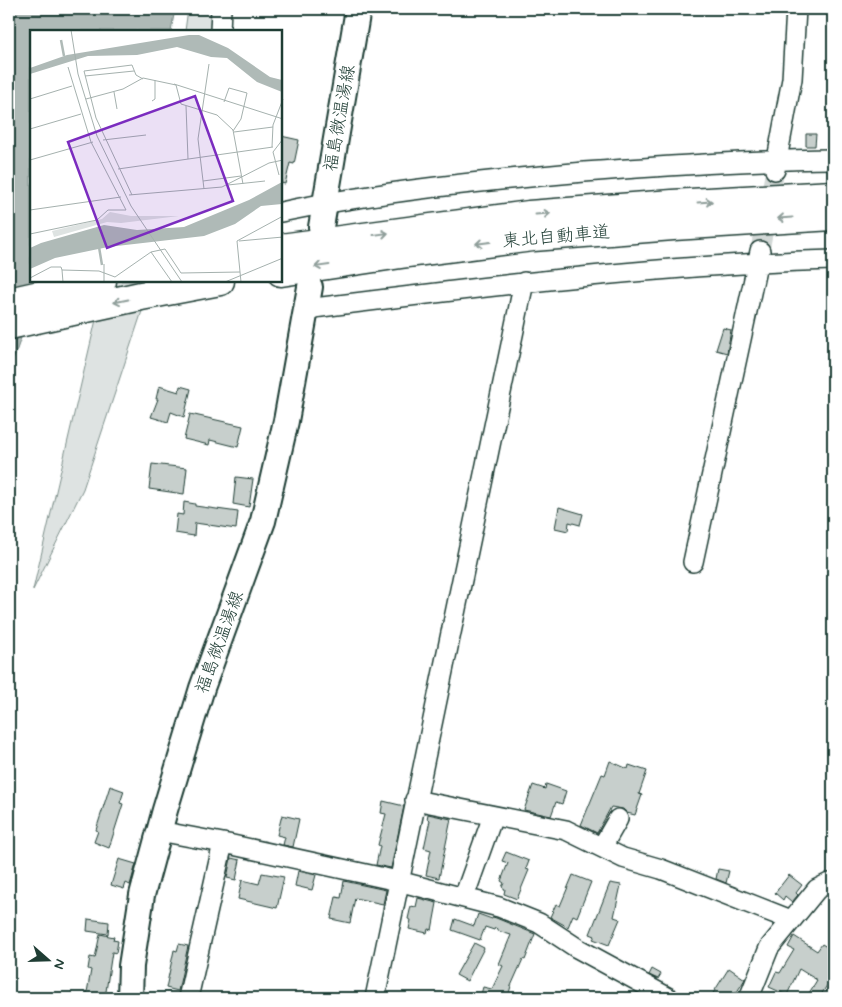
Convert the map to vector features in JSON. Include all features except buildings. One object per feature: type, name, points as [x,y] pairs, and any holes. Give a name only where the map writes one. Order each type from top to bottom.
[{"type":"highway","name":"東北自動車道","points":[[282,248],[529,215],[662,204],[833,194]]},
{"type":"highway","name":"東北自動車道","points":[[282,272],[533,237],[833,216]]},
{"type":"highway","points":[[9,302],[98,282]]},
{"type":"highway","points":[[9,325],[215,282]]},
{"type":"main road","name":"福島微温湯線","points":[[321,227],[358,9]]},
{"type":"main road","name":"福島微温湯線","points":[[130,998],[131,966],[142,895],[202,688],[263,521],[286,421],[308,298]]},
{"type":"street","points":[[220,9],[220,30]]},
{"type":"street","points":[[776,165],[792,79],[796,9]]},
{"type":"street","points":[[282,212],[324,203],[501,179],[708,162],[776,165],[833,159]]},
{"type":"street","points":[[693,562],[759,256]]},
{"type":"street","points":[[308,298],[524,282],[759,256],[833,260]]},
{"type":"street","points":[[375,998],[398,880],[524,282]]},
{"type":"street","points":[[415,800],[566,830],[623,858],[661,869],[791,920]]},
{"type":"street","points":[[464,898],[493,816]]},
{"type":"street","points":[[602,847],[618,819]]},
{"type":"street","points":[[160,831],[398,880],[499,907],[539,923],[577,948],[669,998]]},
{"type":"street","points":[[188,998],[223,843]]},
{"type":"street","points":[[749,998],[769,948],[817,890],[829,882],[833,882]]},
{"type":"shaded area","points":[[9,9],[175,9],[171,30],[30,30],[30,282],[41,282],[9,372]]},
{"type":"shaded area","points":[[188,9],[216,9],[213,30],[185,30]]},
{"type":"shaded area","points":[[105,282],[152,282],[83,489],[33,590]]},
{"type":"tunnel","points":[[760,250],[775,170]]}]
